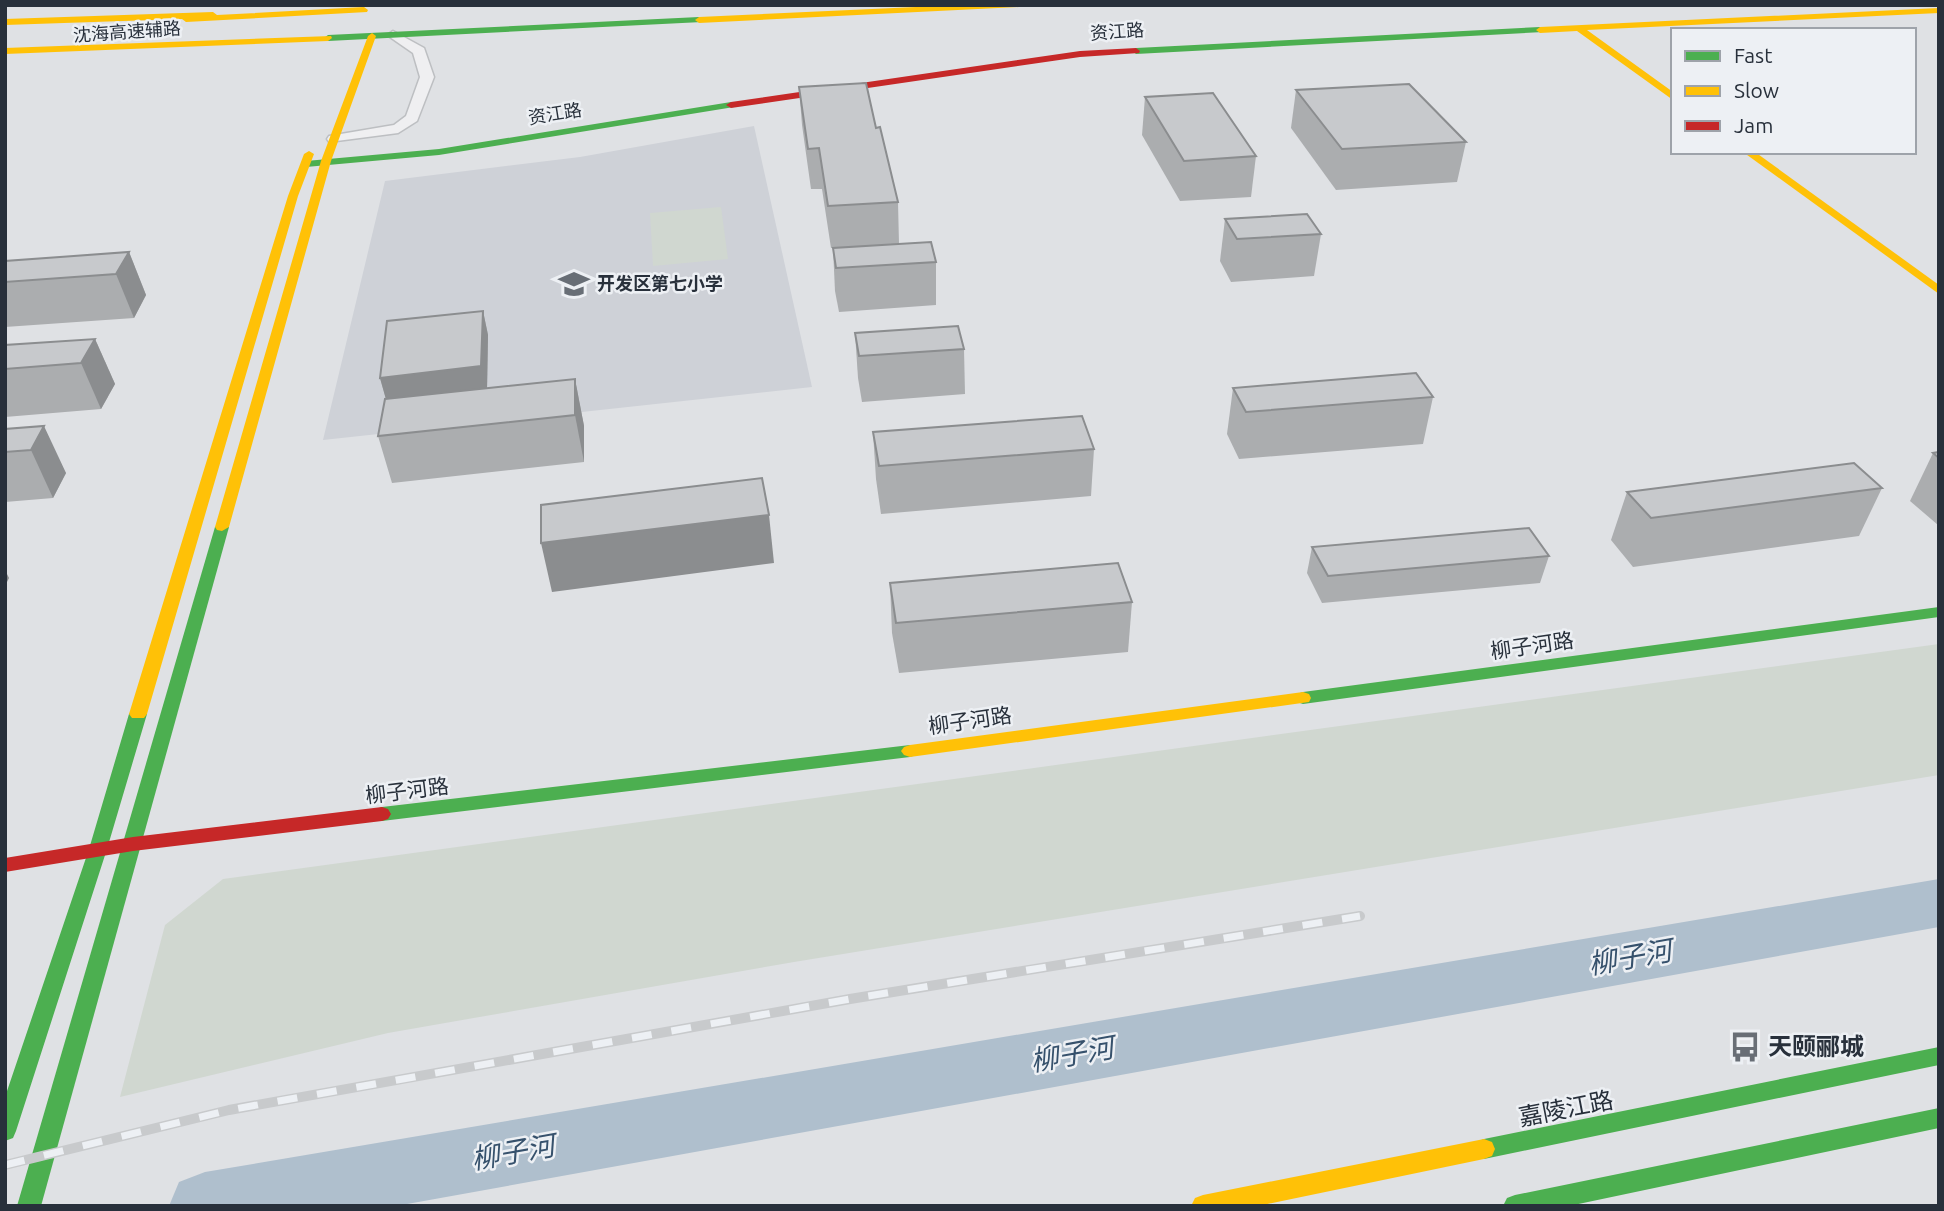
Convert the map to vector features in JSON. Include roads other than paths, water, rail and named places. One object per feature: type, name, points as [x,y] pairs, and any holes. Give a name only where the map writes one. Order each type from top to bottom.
[{"type":"main road","points":[[5,48],[859,5]]},
{"type":"main road","points":[[5,48],[251,42],[348,43],[372,36],[1019,5]]},
{"type":"main road","name":"资江路","points":[[306,164],[439,152],[857,85],[1080,54],[1939,10]]},
{"type":"main road","points":[[380,13],[5,32],[274,14],[380,13]]},
{"type":"main road","name":"沈海高速辅路","points":[[5,22],[274,14]]},
{"type":"main road","points":[[1580,30],[1671,96]]},
{"type":"main road","points":[[29,1206],[326,161],[372,36]]},
{"type":"main road","name":"沈海高速辅路","points":[[5,58],[251,42]]},
{"type":"main road","points":[[5,1131],[98,849],[293,196],[315,138]]},
{"type":"main road","points":[[1751,154],[1939,291]]},
{"type":"main road","name":"柳子河路","points":[[5,865],[98,849],[858,758],[1939,612]]},
{"type":"main road","name":"嘉陵江路","points":[[1203,1206],[1939,1056]]},
{"type":"main road","points":[[1515,1206],[1939,1118]]},
{"type":"street","points":[[334,139],[398,129],[412,118],[427,77],[419,51],[393,35]]},
{"type":"waterway","name":"柳子河","points":[[205,1206],[1939,903]]},
{"type":"railway","points":[[5,1165],[229,1110],[850,999],[1360,916]]},
{"type":"place","name":"开发区第七小学","points":[[574,284]]},
{"type":"place","name":"天颐郦城","points":[[1745,1047]]}]
